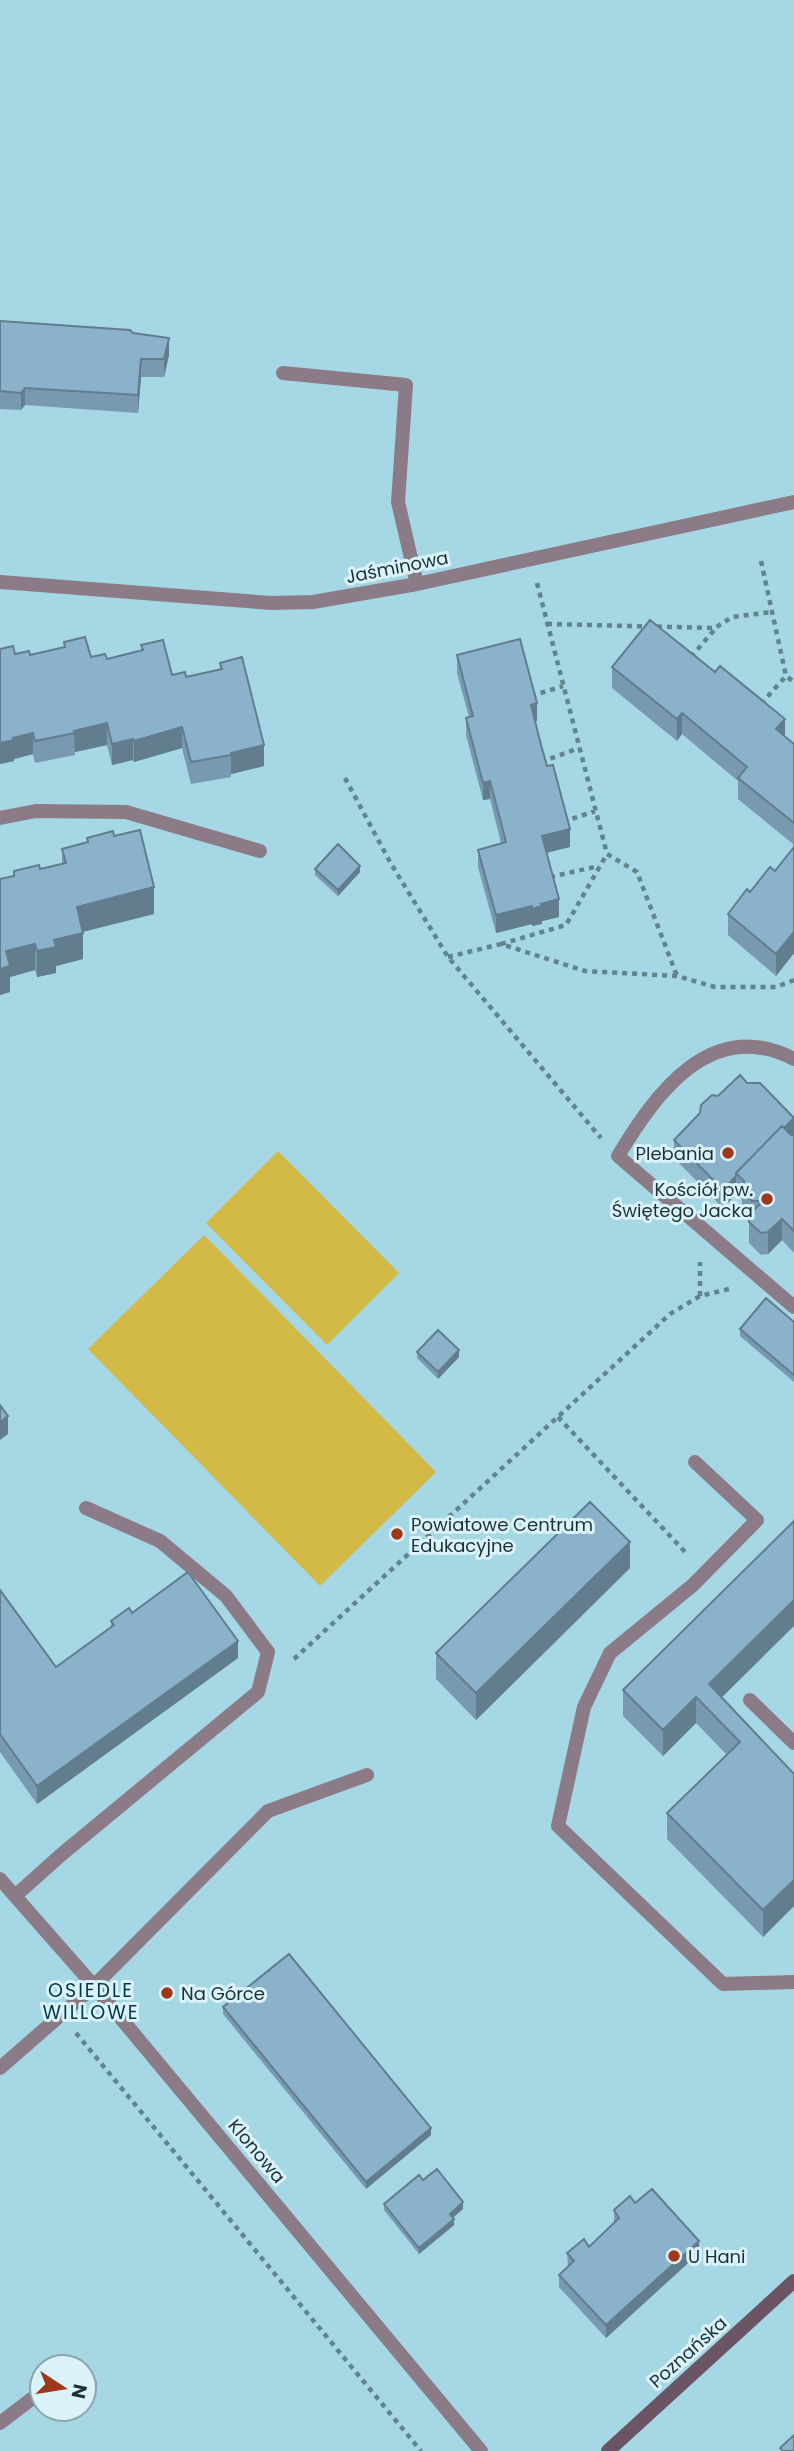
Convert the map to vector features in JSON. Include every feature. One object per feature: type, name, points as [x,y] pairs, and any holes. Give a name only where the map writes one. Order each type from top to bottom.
[{"type":"street","points":[[284,373],[406,385],[398,502],[417,584]]},
{"type":"street","name":"Jaśminowa","points":[[0,582],[271,603],[313,602],[417,584],[794,502]]},
{"type":"street","points":[[0,818],[36,811],[126,813],[260,851]]},
{"type":"street","points":[[794,1059],[781,1052],[744,1046],[715,1051],[685,1068],[636,1125],[618,1156],[794,1307]]},
{"type":"street","points":[[695,1462],[757,1520],[704,1573],[610,1653],[584,1707],[558,1826],[723,1984],[794,1982]]},
{"type":"street","points":[[15,1896],[258,1692],[268,1652],[226,1596],[160,1541],[86,1507]]},
{"type":"street","points":[[750,1700],[794,1743]]},
{"type":"street","points":[[0,2068],[94,1986],[268,1811],[367,1775]]},
{"type":"street","name":"Klonowa","points":[[0,1879],[94,1986],[481,2451]]},
{"type":"street","name":"Poznańska","points":[[608,2451],[794,2281]]},
{"type":"street","points":[[0,2423],[28,2402]]},
{"type":"path","points":[[531,559],[607,854],[636,872],[677,976]]},
{"type":"path","points":[[761,561],[786,676],[794,682]]},
{"type":"path","points":[[691,658],[715,628],[732,617],[772,612]]},
{"type":"path","points":[[547,624],[715,628]]},
{"type":"path","points":[[760,704],[786,676]]},
{"type":"path","points":[[531,696],[563,686]]},
{"type":"path","points":[[541,762],[579,748]]},
{"type":"path","points":[[345,778],[390,862],[448,957],[618,1156]]},
{"type":"path","points":[[563,822],[595,811]]},
{"type":"path","points":[[448,957],[566,925],[607,854]]},
{"type":"path","points":[[548,878],[600,866]]},
{"type":"path","points":[[501,944],[585,971],[677,976],[715,987],[776,987],[794,980]]},
{"type":"path","points":[[262,1675],[290,1662],[670,1314],[700,1296]]},
{"type":"path","points":[[558,1417],[704,1573]]},
{"type":"path","points":[[60,2016],[421,2451]]},
{"type":"shaded area","points":[[278,1151],[399,1273],[327,1345],[206,1223]]},
{"type":"shaded area","points":[[204,1235],[436,1472],[320,1586],[88,1349]]},
{"type":"building","points":[[0,321],[130,330],[133,333],[169,338],[164,359],[141,359],[138,395],[25,388],[21,393],[0,391]]},
{"type":"building","points":[[650,620],[715,672],[720,666],[785,719],[776,729],[794,744],[794,823],[738,778],[747,767],[682,713],[677,719],[612,667]]},
{"type":"building","points":[[85,637],[91,657],[105,654],[107,659],[143,650],[141,645],[163,640],[172,675],[185,672],[186,677],[222,669],[220,663],[242,657],[264,745],[231,755],[191,762],[182,727],[134,741],[133,739],[112,744],[107,723],[35,741],[33,733],[0,743],[0,649],[13,646],[15,654],[29,651],[30,655],[65,647],[64,642]]},
{"type":"building","points":[[520,639],[537,703],[531,705],[541,745],[547,766],[553,765],[570,829],[542,836],[559,899],[532,909],[532,906],[496,915],[478,850],[506,842],[490,781],[483,783],[466,718],[473,716],[457,655]]},
{"type":"building","points":[[140,830],[154,887],[77,907],[83,933],[54,940],[56,947],[37,951],[35,944],[6,951],[10,966],[0,969],[0,879],[14,876],[14,871],[39,865],[40,869],[66,863],[62,849],[88,842],[87,838],[113,831],[114,836]]},
{"type":"building","points":[[338,844],[360,866],[338,890],[315,869]]},
{"type":"building","points":[[794,847],[794,932],[776,954],[728,914],[747,889],[750,892],[770,867],[775,871]]},
{"type":"building","name":"Plebania","points":[[740,1075],[747,1083],[760,1083],[794,1118],[784,1128],[782,1126],[723,1190],[674,1140],[700,1113],[701,1105],[712,1095],[718,1096]]},
{"type":"building","name":"Kościół pw. Świętego Jacka","points":[[782,1126],[794,1135],[794,1231],[782,1219],[768,1232],[761,1233],[749,1222],[749,1215],[763,1201],[752,1201],[742,1191],[744,1181],[736,1173]]},
{"type":"building","points":[[766,1298],[794,1322],[794,1375],[740,1329]]},
{"type":"building","points":[[438,1330],[459,1350],[438,1372],[417,1352]]},
{"type":"building","points":[[0,1405],[8,1416],[0,1422]]},
{"type":"building","points":[[590,1502],[630,1542],[476,1693],[436,1653]]},
{"type":"building","points":[[794,1521],[794,1600],[709,1684],[794,1774],[794,1880],[763,1910],[667,1813],[740,1742],[696,1697],[663,1730],[623,1690]]},
{"type":"building","points":[[188,1572],[238,1641],[37,1786],[0,1734],[0,1590],[56,1667],[114,1625],[111,1621],[129,1608],[132,1613]]},
{"type":"building","points":[[289,1954],[431,2128],[366,2182],[223,2007]]},
{"type":"building","points":[[437,2169],[463,2202],[450,2214],[454,2219],[419,2248],[384,2204],[419,2175],[423,2180]]},
{"type":"building","points":[[652,2189],[699,2241],[606,2325],[559,2275],[574,2261],[567,2253],[584,2239],[589,2247],[619,2218],[614,2210],[630,2196],[635,2203]]},
{"type":"building","points":[[794,2435],[794,2451],[783,2451],[780,2448]]},
{"type":"place","name":"Plebania","points":[[728,1153]]},
{"type":"place","name":"Kościół pw. Świętego Jacka","points":[[767,1199]]},
{"type":"place","name":"Powiatowe Centrum Edukacyjne","points":[[397,1534]]},
{"type":"place","name":"Na Górce","points":[[167,1993]]},
{"type":"place","name":"U Hani","points":[[674,2256]]},
{"type":"district","name":"OSIEDLE WILLOWE","points":[[91,2001]]}]
